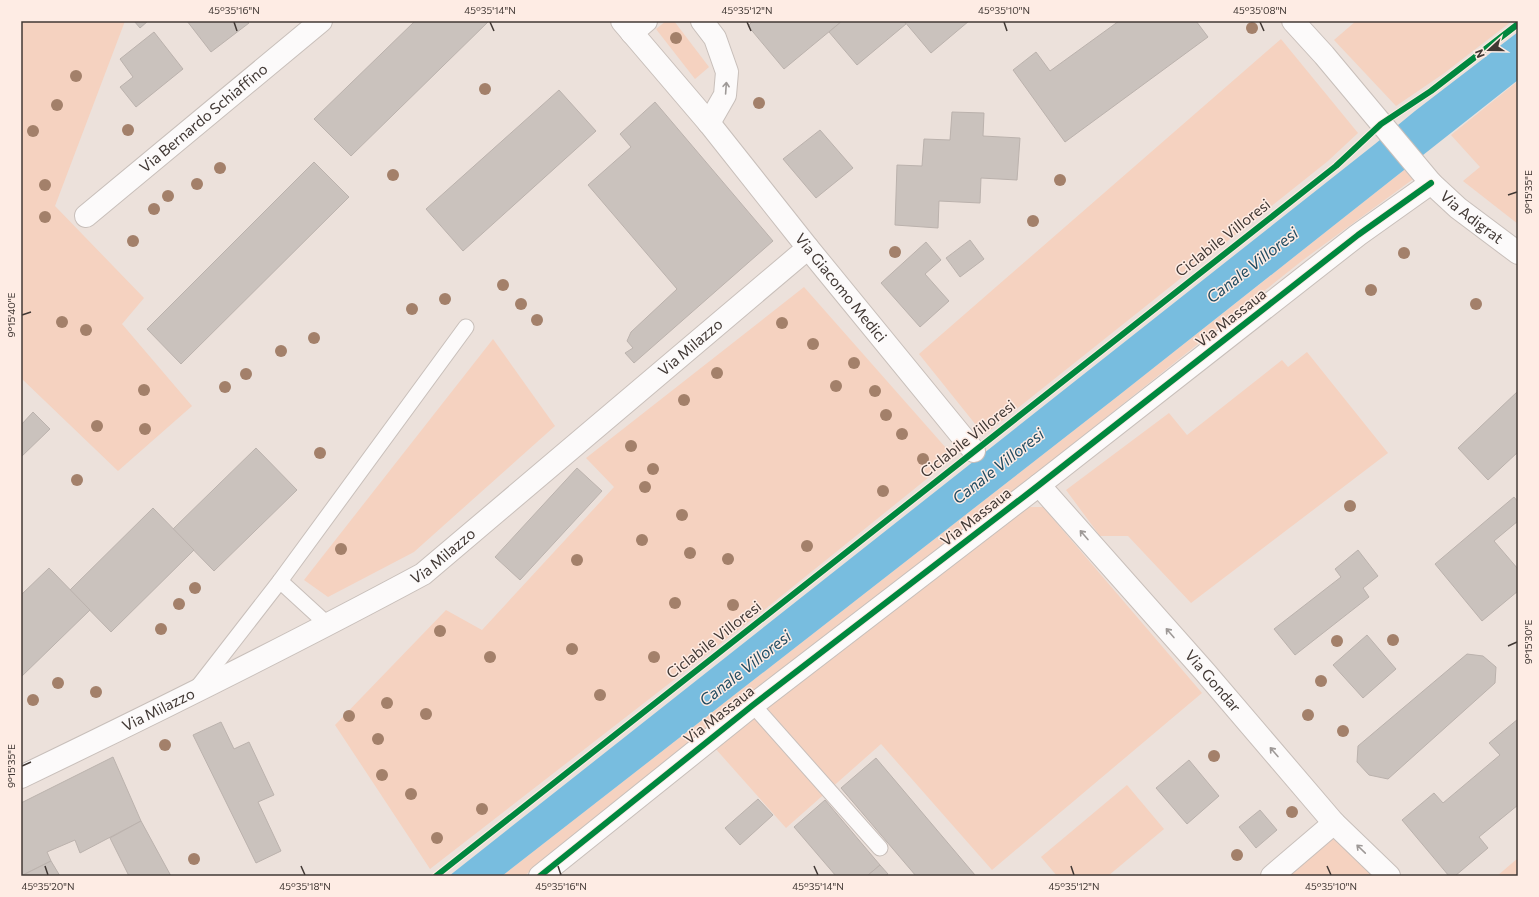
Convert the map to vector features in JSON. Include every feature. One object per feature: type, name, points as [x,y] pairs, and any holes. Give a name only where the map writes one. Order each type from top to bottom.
[{"type":"street","name":"Via Bernardo Schiaffino","points":[[86,216],[321,21]]},
{"type":"street","points":[[702,21],[715,38],[727,72],[725,95],[709,123]]},
{"type":"street","name":"Via Adigrat","points":[[1292,21],[1324,55],[1426,177],[1458,208],[1518,253]]},
{"type":"street","name":"Via Giacomo Medici","points":[[633,25],[808,248],[974,451]]},
{"type":"street","name":"Via Massaua","points":[[540,876],[753,705],[1039,485],[1358,235],[1426,177]]},
{"type":"street","name":"Via Milazzo","points":[[21,777],[194,692],[423,574],[808,248]]},
{"type":"street","name":"Via Gondar","points":[[1039,485],[1205,672],[1334,823],[1388,876]]},
{"type":"street","points":[[1272,876],[1334,823]]},
{"type":"lane","points":[[194,692],[280,581],[466,327]]},
{"type":"lane","points":[[280,581],[327,624]]},
{"type":"lane","points":[[753,705],[880,848]]},
{"type":"shaded area","points":[[21,21],[125,21],[55,206],[144,298],[122,324],[192,406],[118,471],[21,378]]},
{"type":"shaded area","points":[[666,21],[674,21],[709,67],[695,79],[656,29]]},
{"type":"shaded area","points":[[1356,21],[1512,21],[1443,74],[1396,106],[1334,40]]},
{"type":"shaded area","points":[[1281,39],[1358,133],[1328,161],[984,435],[919,354]]},
{"type":"shaded area","points":[[1518,81],[1518,224],[1463,181],[1480,167],[1451,135]]},
{"type":"shaded area","points":[[1408,167],[1416,177],[1303,260],[1074,443],[524,876],[502,876],[1118,396]]},
{"type":"shaded area","points":[[804,287],[954,457],[764,610],[430,869],[335,725],[446,610],[482,630],[614,487],[586,458]]},
{"type":"shaded area","points":[[493,339],[555,426],[414,552],[328,597],[304,580]]},
{"type":"shaded area","points":[[1307,352],[1388,453],[1191,603],[1128,536],[1100,536],[1066,490],[1169,413],[1187,435],[1282,360],[1288,367]]},
{"type":"shaded area","points":[[1021,507],[1043,507],[1202,693],[992,870],[881,744],[786,828],[714,747]]},
{"type":"shaded area","points":[[1127,785],[1164,829],[1108,876],[1057,876],[1041,857]]},
{"type":"shaded area","points":[[1334,836],[1372,876],[1286,876]]},
{"type":"shaded area","points":[[1518,858],[1518,876],[1497,876]]},
{"type":"water","name":"Canale Villoresi","points":[[1518,32],[1518,80],[1118,396],[502,876],[449,876],[1415,111]]},
{"type":"building","points":[[134,21],[148,21],[140,28]]},
{"type":"building","points":[[187,21],[247,21],[249,23],[211,52]]},
{"type":"building","points":[[415,21],[489,21],[351,156],[314,119]]},
{"type":"building","points":[[753,21],[842,21],[784,69],[748,26]]},
{"type":"building","points":[[842,21],[904,21],[906,24],[857,65],[829,32]]},
{"type":"building","points":[[904,21],[969,21],[931,53]]},
{"type":"building","points":[[1119,21],[1196,21],[1208,37],[1065,142],[1013,70],[1036,52],[1050,71]]},
{"type":"building","points":[[154,32],[183,69],[136,107],[120,87],[133,77],[120,59]]},
{"type":"building","points":[[559,90],[596,131],[463,251],[426,209]]},
{"type":"building","points":[[655,102],[773,241],[634,363],[625,353],[633,348],[627,341],[631,332],[677,289],[588,185],[631,147],[620,134]]},
{"type":"building","points":[[952,112],[984,113],[983,136],[1020,138],[1017,180],[981,178],[980,203],[939,201],[938,228],[895,225],[897,165],[922,166],[924,139],[950,140]]},
{"type":"building","points":[[820,130],[853,168],[816,198],[783,159]]},
{"type":"building","points":[[314,162],[349,197],[181,364],[147,329]]},
{"type":"building","points":[[970,240],[984,259],[960,277],[946,258]]},
{"type":"building","points":[[926,242],[941,260],[925,274],[949,301],[920,327],[881,283]]},
{"type":"building","points":[[1518,391],[1518,452],[1488,480],[1458,448]]},
{"type":"building","points":[[33,412],[50,429],[21,457],[21,425]]},
{"type":"building","points":[[256,448],[297,490],[214,571],[173,529]]},
{"type":"building","points":[[577,468],[602,491],[520,580],[495,557]]},
{"type":"building","points":[[1514,497],[1518,502],[1518,521],[1494,541],[1518,569],[1518,591],[1482,621],[1435,564]]},
{"type":"building","points":[[153,508],[194,550],[111,632],[70,590]]},
{"type":"building","points":[[1358,550],[1378,576],[1363,588],[1369,597],[1295,655],[1274,629],[1341,577],[1335,569]]},
{"type":"building","points":[[49,568],[90,610],[21,677],[21,595]]},
{"type":"building","points":[[1367,635],[1396,669],[1363,698],[1333,665]]},
{"type":"building","points":[[1467,654],[1483,656],[1496,667],[1495,683],[1388,779],[1369,775],[1357,762],[1358,746]]},
{"type":"building","points":[[1518,719],[1518,805],[1479,837],[1488,848],[1455,876],[1449,876],[1402,820],[1434,793],[1443,803],[1500,755],[1489,743]]},
{"type":"building","points":[[221,722],[234,749],[249,742],[274,795],[258,802],[281,851],[256,863],[193,735]]},
{"type":"building","points":[[113,757],[141,821],[80,853],[75,840],[47,852],[51,861],[21,876],[21,803]]},
{"type":"building","points":[[876,758],[975,875],[974,876],[916,876],[841,788]]},
{"type":"building","points":[[1189,760],[1219,796],[1187,824],[1156,788]]},
{"type":"building","points":[[758,799],[773,815],[740,845],[725,828]]},
{"type":"building","points":[[825,800],[880,865],[867,876],[836,876],[794,827]]},
{"type":"building","points":[[1260,810],[1277,830],[1256,848],[1239,827]]},
{"type":"building","points":[[141,821],[171,876],[129,876],[110,838]]},
{"type":"building","points":[[51,861],[60,876],[21,876]]},
{"type":"building","points":[[880,865],[888,874],[885,876],[867,876]]},
{"type":"cycle path","name":"Ciclabile Villoresi","points":[[436,876],[1336,166],[1381,124],[1431,91],[1518,24]]},
{"type":"cycle path","points":[[540,876],[753,705],[1039,485],[1358,235],[1431,183]]}]
